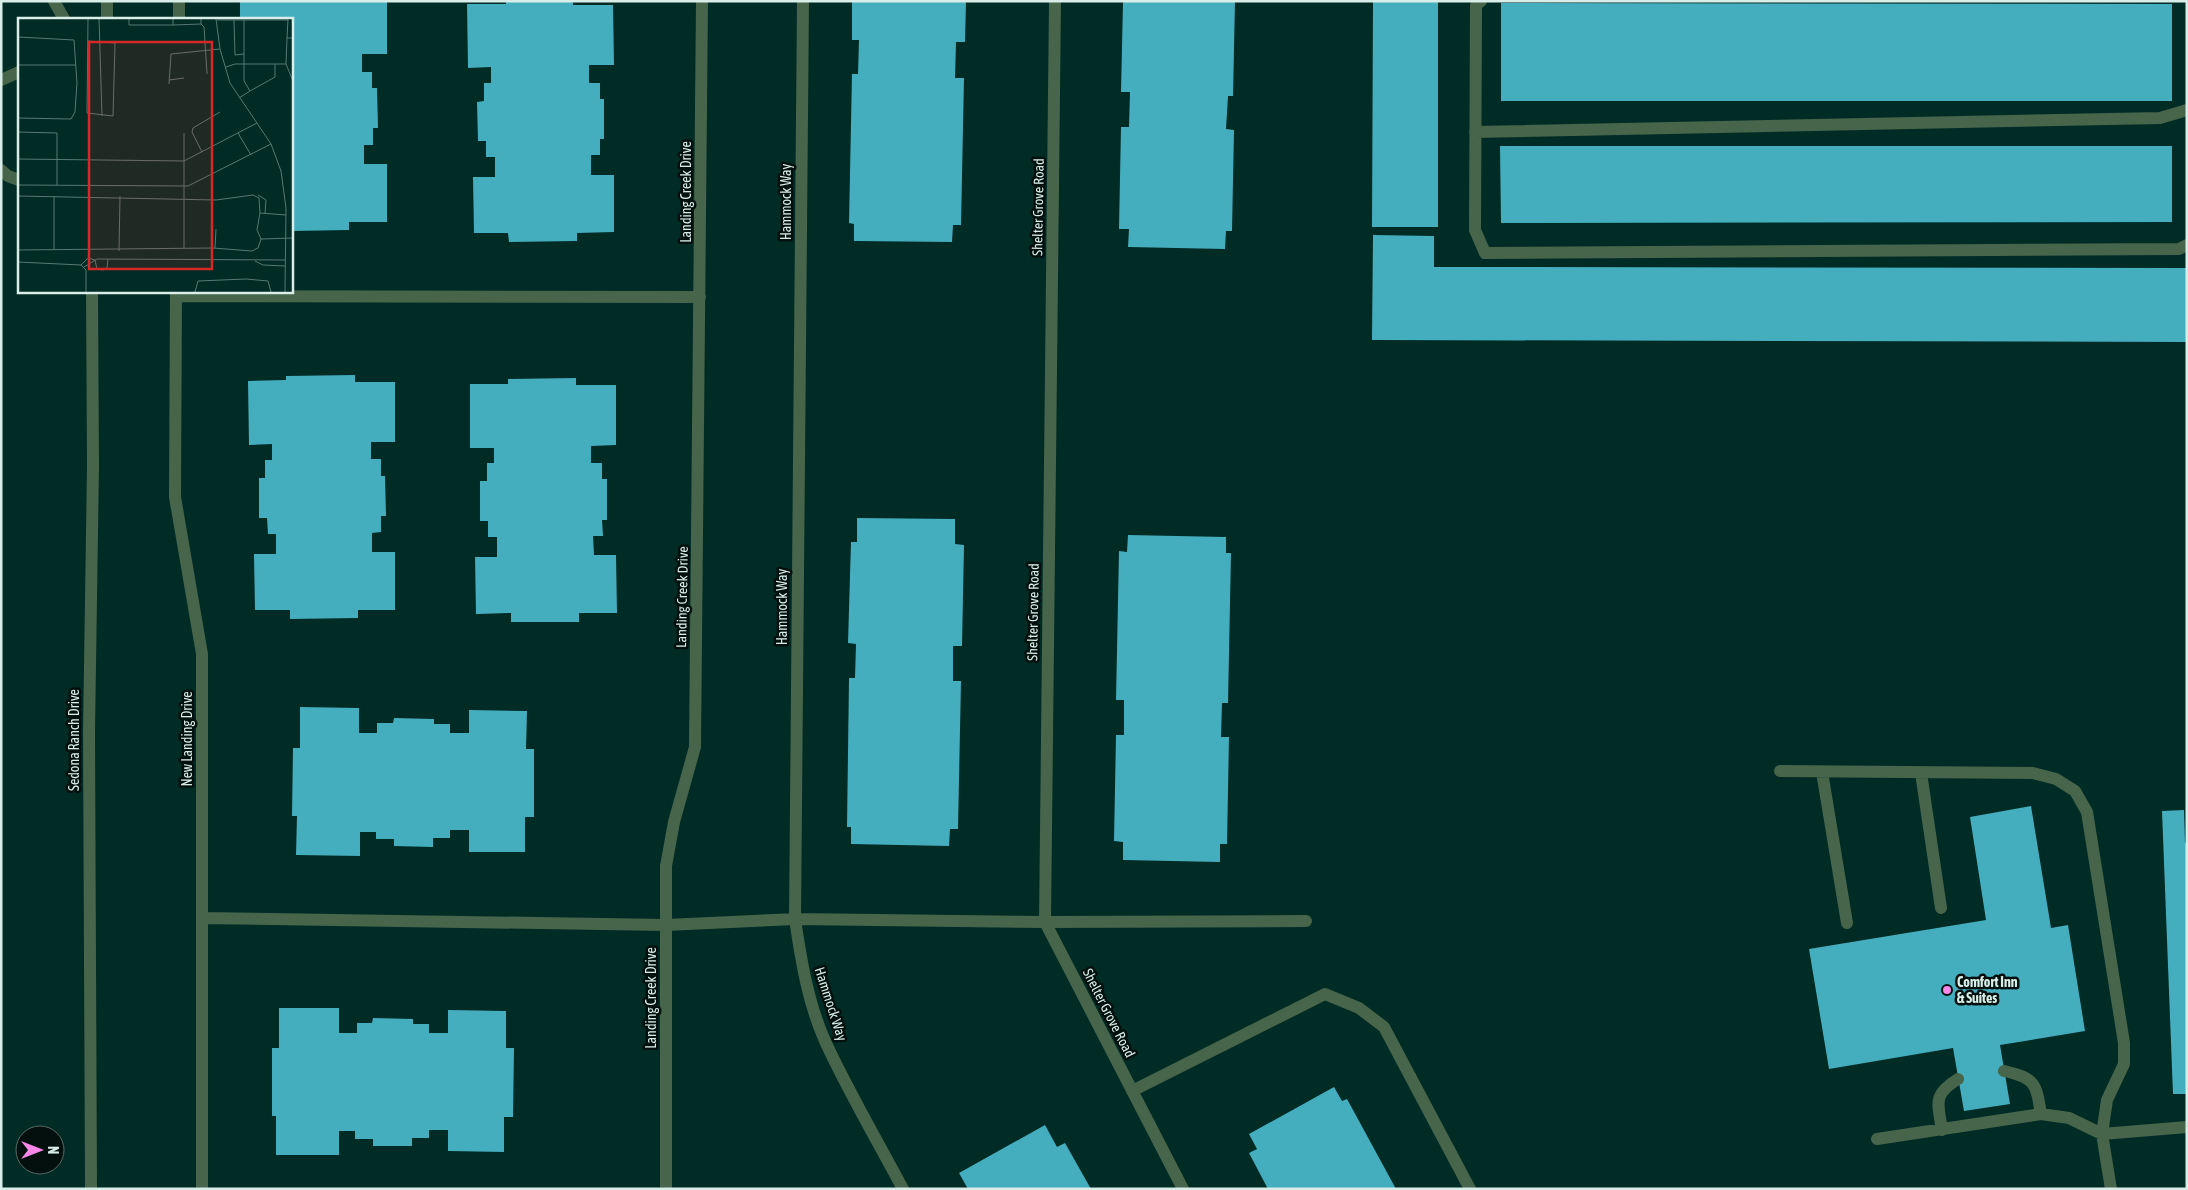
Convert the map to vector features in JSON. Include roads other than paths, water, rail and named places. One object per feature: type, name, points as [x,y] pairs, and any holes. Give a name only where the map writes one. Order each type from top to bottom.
[{"type":"lane","points":[[54,1],[63,18]]},
{"type":"lane","points":[[107,1],[107,18]]},
{"type":"lane","points":[[179,1],[179,18]]},
{"type":"lane","name":"Landing Creek Drive","points":[[666,1189],[666,866],[674,822],[694,747],[702,1]]},
{"type":"lane","name":"Hammock Way","points":[[803,1],[795,919],[800,956],[810,999],[825,1040],[903,1189]]},
{"type":"lane","name":"Shelter Grove Road","points":[[1055,1],[1045,922],[1183,1189]]},
{"type":"lane","points":[[1481,1],[1476,5],[1475,230],[1486,253],[2179,249],[2187,245]]},
{"type":"lane","points":[[1,80],[18,72]]},
{"type":"lane","points":[[1476,132],[2160,118],[2187,110]]},
{"type":"lane","points":[[1,170],[8,176],[18,180]]},
{"type":"lane","name":"Sedona Ranch Drive","points":[[90,1189],[88,732],[93,466],[92,292]]},
{"type":"lane","points":[[176,294],[700,297]]},
{"type":"lane","name":"New Landing Drive","points":[[176,294],[174,497],[202,654],[202,1189]]},
{"type":"lane","points":[[1780,771],[2033,773],[2056,779],[2075,790],[2087,812],[2124,1043],[2124,1064],[2107,1100],[2102,1134],[2111,1189]]},
{"type":"lane","points":[[1822,772],[1846,923]]},
{"type":"lane","points":[[1921,773],[1941,908]]},
{"type":"lane","points":[[202,918],[666,925],[795,919],[1045,922],[1306,921]]},
{"type":"lane","points":[[1132,1091],[1325,994],[1360,1008],[1384,1027],[1470,1189]]},
{"type":"lane","points":[[2004,1071],[2023,1075],[2037,1088],[2041,1114]]},
{"type":"lane","points":[[1942,1130],[1938,1101],[1944,1087],[1958,1079]]},
{"type":"lane","points":[[1876,1140],[2041,1114],[2068,1118],[2102,1134],[2187,1127]]},
{"type":"place","name":"Comfort Inn & Suites","points":[[1947,990]]}]
